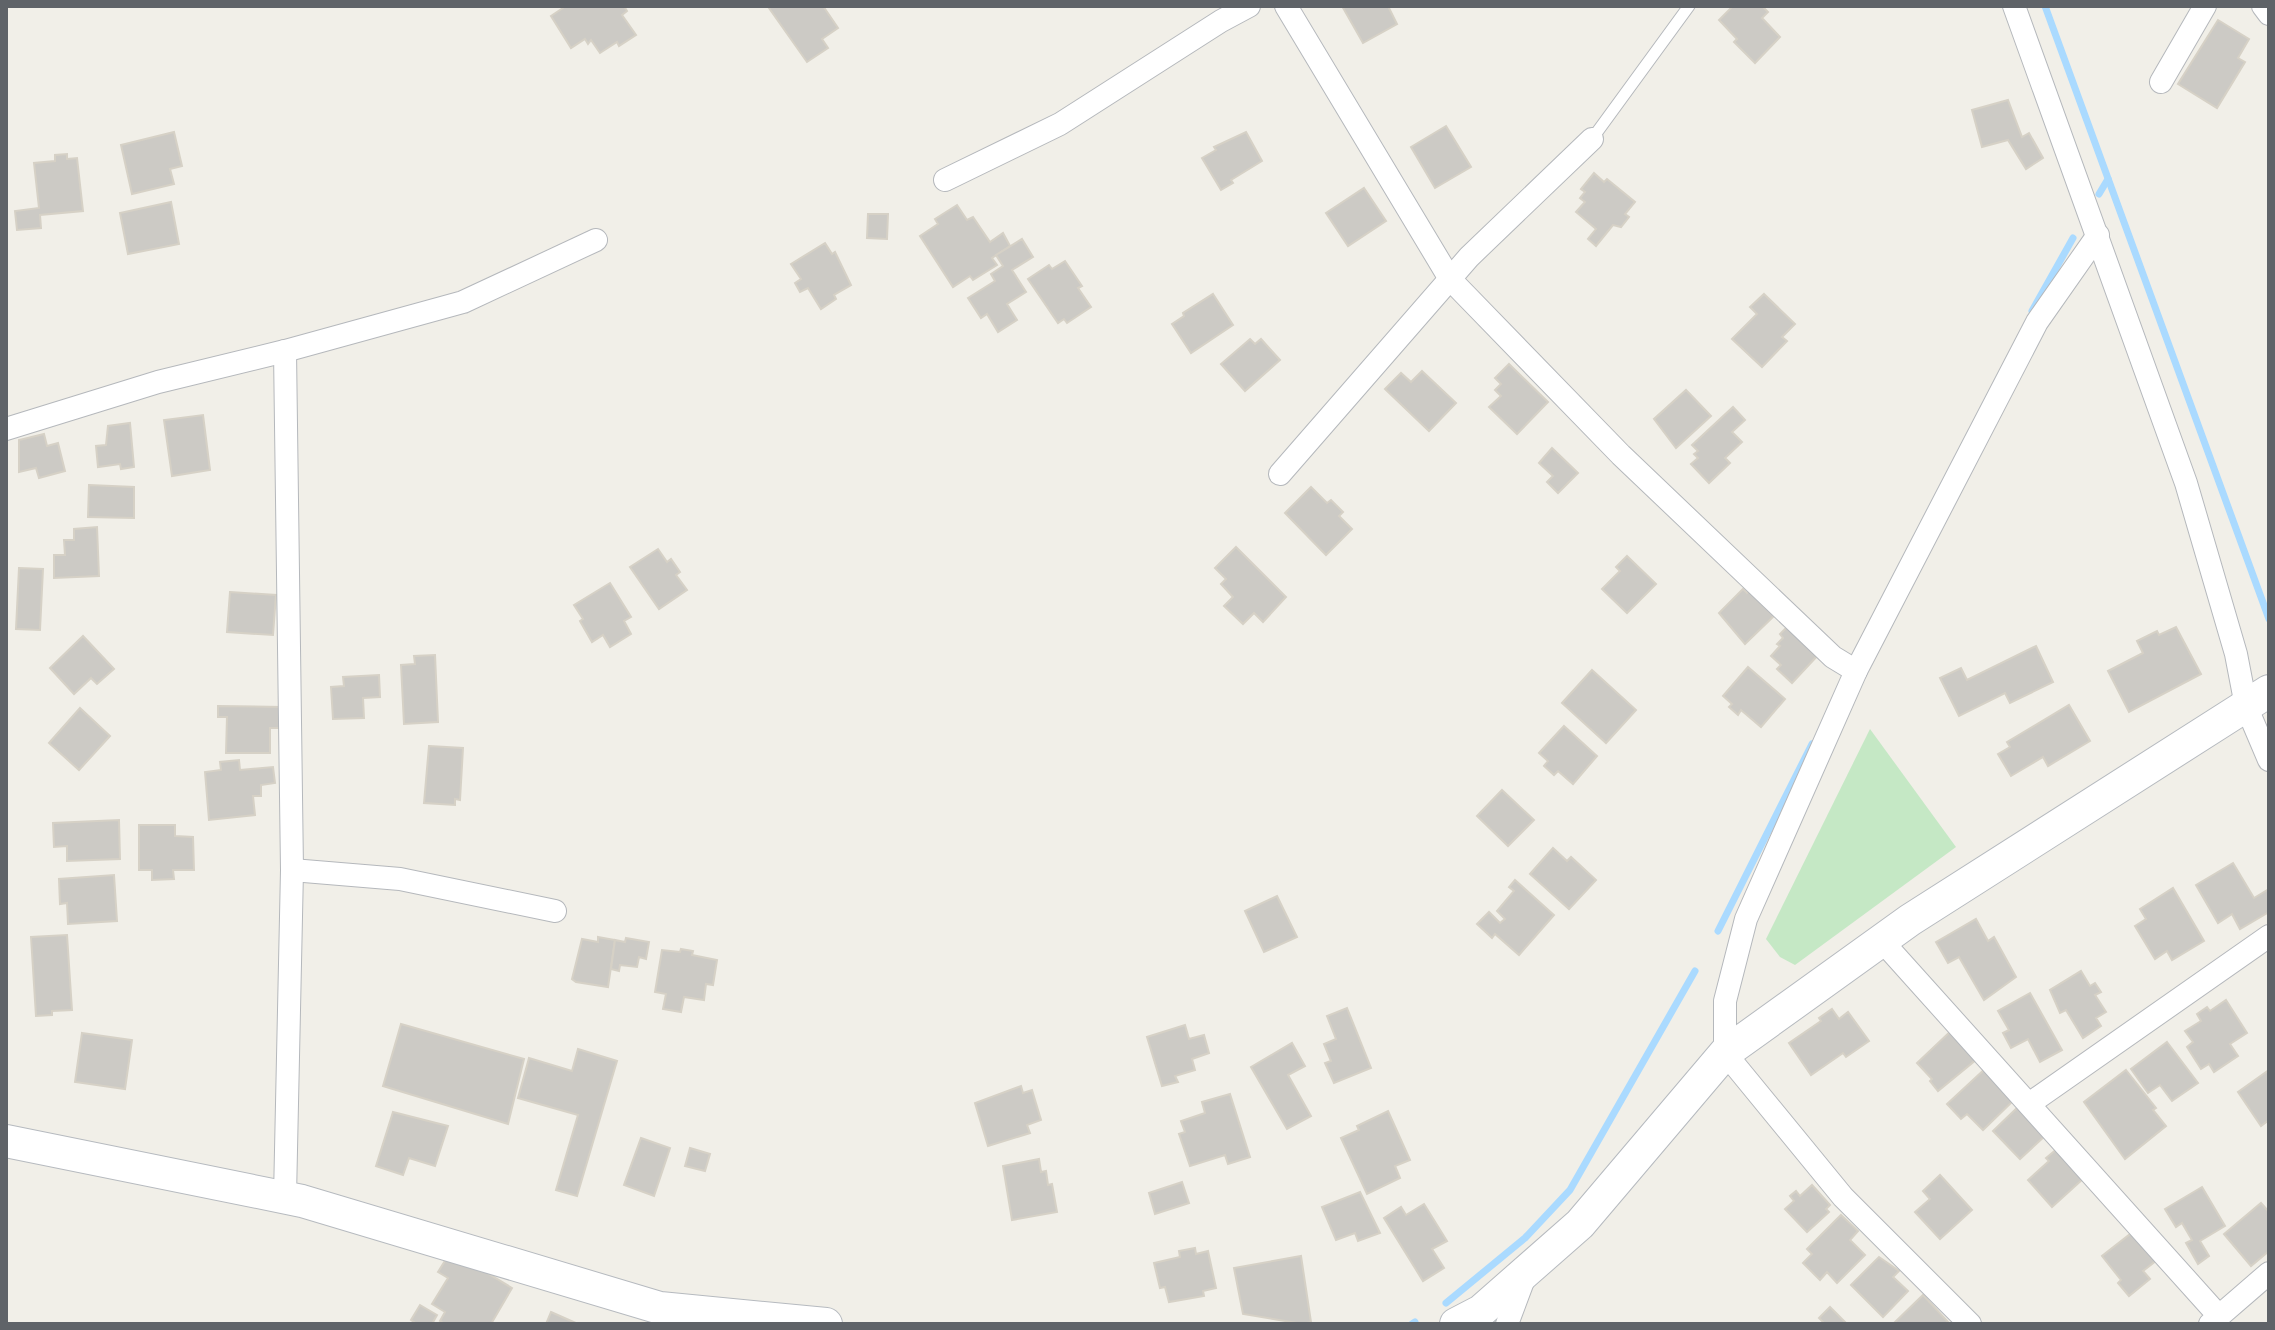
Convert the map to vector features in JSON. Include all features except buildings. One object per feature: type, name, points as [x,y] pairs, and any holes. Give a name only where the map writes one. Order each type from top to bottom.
[{"type":"street","points":[[945,180],[1060,124],[1249,6]]},
{"type":"street","points":[[1286,6],[1450,279],[1621,455],[1833,657],[1856,671]]},
{"type":"street","points":[[2014,6],[2186,483],[2236,654],[2260,697],[2269,760]]},
{"type":"street","points":[[2161,82],[2205,6]]},
{"type":"street","points":[[2263,6],[2269,14]]},
{"type":"street","points":[[1280,474],[1469,257],[1592,139]]},
{"type":"street","points":[[1970,1324],[1843,1197],[1725,1053],[1725,1001],[1746,919],[1856,671],[2037,322],[2098,235]]},
{"type":"street","points":[[6,429],[158,382],[463,302],[596,240]]},
{"type":"street","points":[[285,351],[292,870],[285,1197]]},
{"type":"street","points":[[1456,1324],[1481,1311],[1580,1224],[1725,1053],[1882,941],[2260,697]]},
{"type":"street","points":[[292,870],[400,879],[555,911]]},
{"type":"street","points":[[2029,1104],[2269,936]]},
{"type":"street","points":[[1882,941],[2029,1104],[2214,1320],[2269,1273]]},
{"type":"street","points":[[6,1133],[6,1141],[285,1197],[660,1308],[826,1324]]},
{"type":"street","points":[[1507,1324],[1527,1271]]},
{"type":"lane","points":[[1592,139],[1689,6]]},
{"type":"green space","points":[[1870,729],[1956,847],[1795,965],[1780,957],[1766,939]]},
{"type":"waterway","points":[[2045,6],[2269,619]]},
{"type":"waterway","points":[[2099,194],[2108,179]]},
{"type":"waterway","points":[[2032,311],[2073,238]]},
{"type":"waterway","points":[[1718,931],[1812,744]]},
{"type":"waterway","points":[[1446,1303],[1525,1238],[1570,1190],[1695,971]]}]
